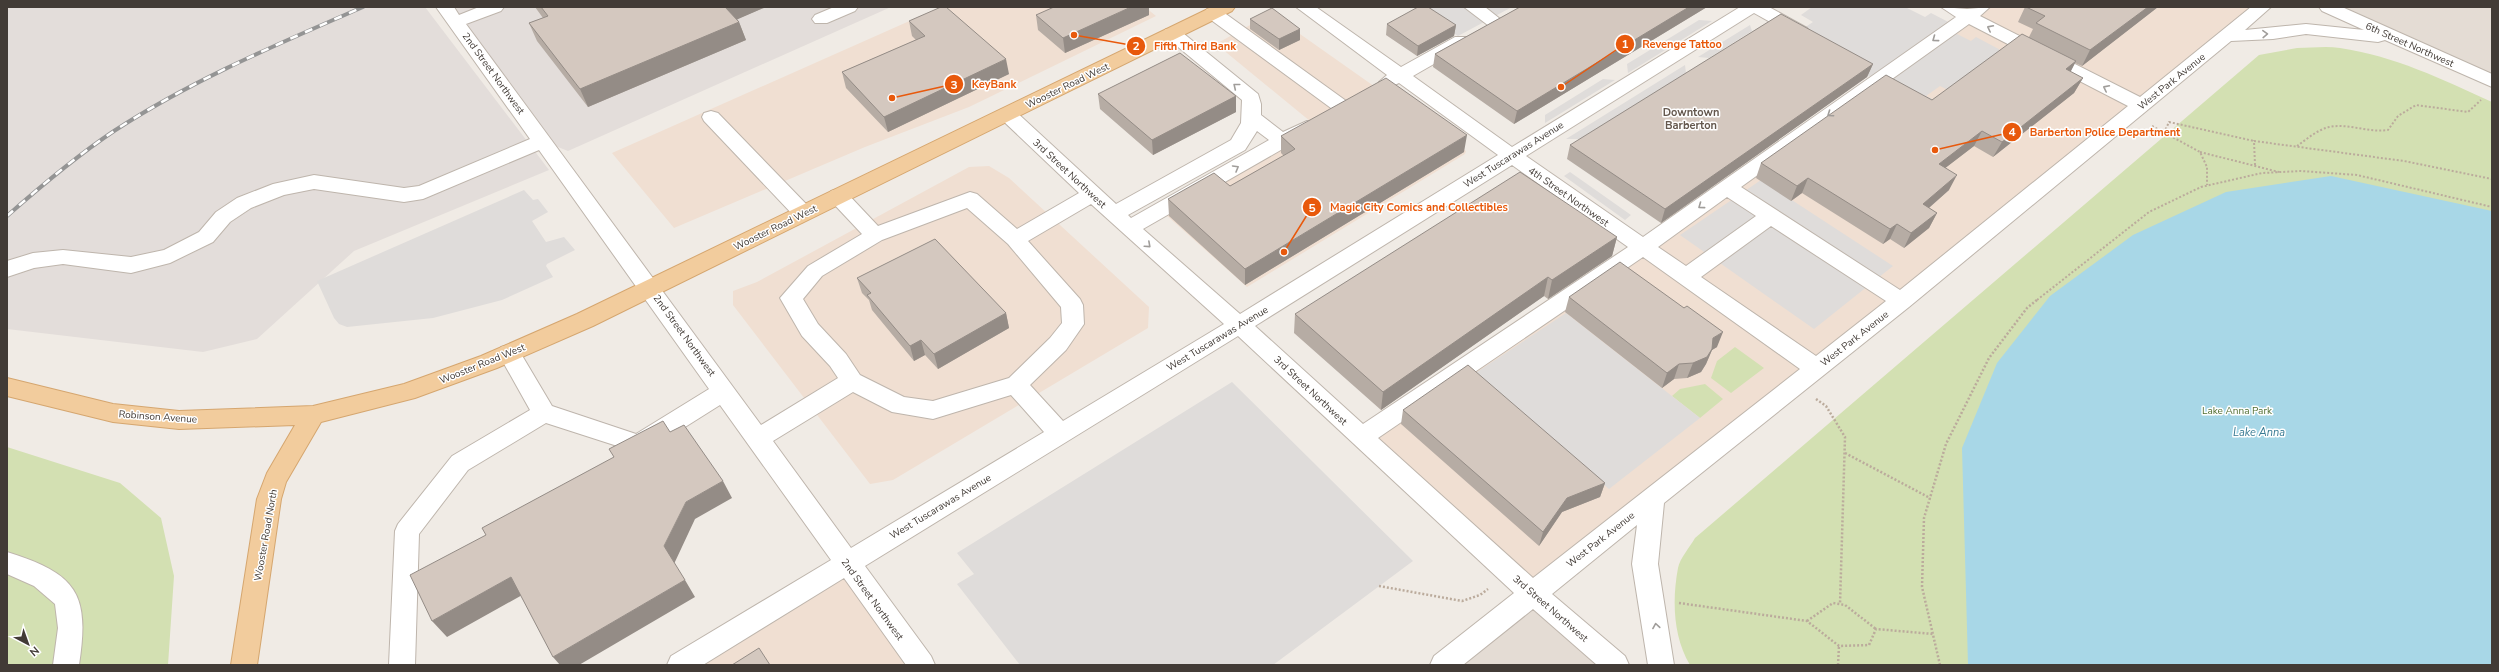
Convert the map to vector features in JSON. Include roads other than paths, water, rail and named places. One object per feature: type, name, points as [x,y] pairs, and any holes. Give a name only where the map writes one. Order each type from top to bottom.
[{"type":"main road","name":"Wooster Road West","points":[[313,415],[407,392],[509,353],[585,320],[1220,10]]},
{"type":"main road","name":"Robinson Avenue","points":[[7,387],[113,413],[179,420],[313,415]]},
{"type":"main road","name":"Wooster Road North","points":[[244,665],[270,499],[276,480],[313,415]]},
{"type":"street","points":[[450,14],[496,7]]},
{"type":"street","points":[[821,19],[849,7]]},
{"type":"street","name":"4th Street Northwest","points":[[1305,7],[1511,155],[1816,368]]},
{"type":"street","points":[[1129,228],[1502,18],[1473,7]]},
{"type":"street","name":"West Tuscarawas Avenue","points":[[680,665],[1239,325],[1752,7]]},
{"type":"street","points":[[1756,7],[1811,38]]},
{"type":"street","points":[[1950,7],[1974,12],[2135,110]]},
{"type":"street","name":"6th Street Northwest","points":[[2328,7],[2492,81]]},
{"type":"street","name":"West Park Avenue","points":[[1443,665],[1901,301],[2226,36],[2252,9]]},
{"type":"street","points":[[1220,10],[1342,107]]},
{"type":"street","points":[[1361,437],[1643,247],[1974,12]]},
{"type":"street","name":"2nd Street Northwest","points":[[450,14],[922,665]]},
{"type":"street","points":[[2226,36],[2273,34],[2306,29],[2400,40]]},
{"type":"street","points":[[1114,214],[1238,145],[1247,136],[1253,106],[1251,98],[1172,33]]},
{"type":"street","name":"3rd Street Northwest","points":[[1007,114],[1129,228],[1239,325],[1532,593],[1616,665]]},
{"type":"street","points":[[711,116],[802,213]]},
{"type":"street","points":[[1251,117],[1282,142]]},
{"type":"street","points":[[7,269],[33,262],[63,257],[131,265],[170,256],[206,237],[223,217],[244,203],[280,189],[314,182],[404,195],[424,192],[543,141]]},
{"type":"street","points":[[1726,188],[1901,301]]},
{"type":"street","points":[[1015,239],[1092,194]]},
{"type":"street","points":[[838,196],[875,235]]},
{"type":"street","points":[[970,199],[1015,239],[1072,305],[1073,324],[1058,344],[1016,385],[983,393],[933,410],[900,406],[852,380],[838,360],[810,330],[791,298],[815,271],[875,235],[970,199]]},
{"type":"street","points":[[1686,277],[1771,216]]},
{"type":"street","points":[[509,353],[544,413],[639,444],[724,391]]},
{"type":"street","points":[[758,439],[852,380]]},
{"type":"street","points":[[1016,385],[1060,434]]},
{"type":"street","points":[[402,665],[407,531],[460,463],[544,413]]},
{"type":"street","points":[[1654,497],[1645,564],[1661,665]]},
{"type":"street","points":[[7,563],[26,568],[56,587],[69,604],[70,636],[66,665]]},
{"type":"water","name":"Lake Anna","points":[[2331,176],[2492,211],[2492,665],[1968,665],[1962,448],[1997,363],[2050,296],[2133,235],[2226,192]]},
{"type":"railway","points":[[7,216],[72,161],[114,131],[174,95],[236,64],[363,7]]},
{"type":"place","name":"Fifth Third Bank","points":[[1074,35]]},
{"type":"place","name":"Revenge Tattoo","points":[[1561,87]]},
{"type":"place","name":"KeyBank","points":[[892,98]]},
{"type":"place","name":"Barberton Police Department","points":[[1935,150]]},
{"type":"place","name":"Magic City Comics and Collectibles","points":[[1284,252]]},
{"type":"district","name":"Downtown Barberton","points":[[1691,118]]},
{"type":"park label","name":"Lake Anna Park","points":[[2237,410]]}]
